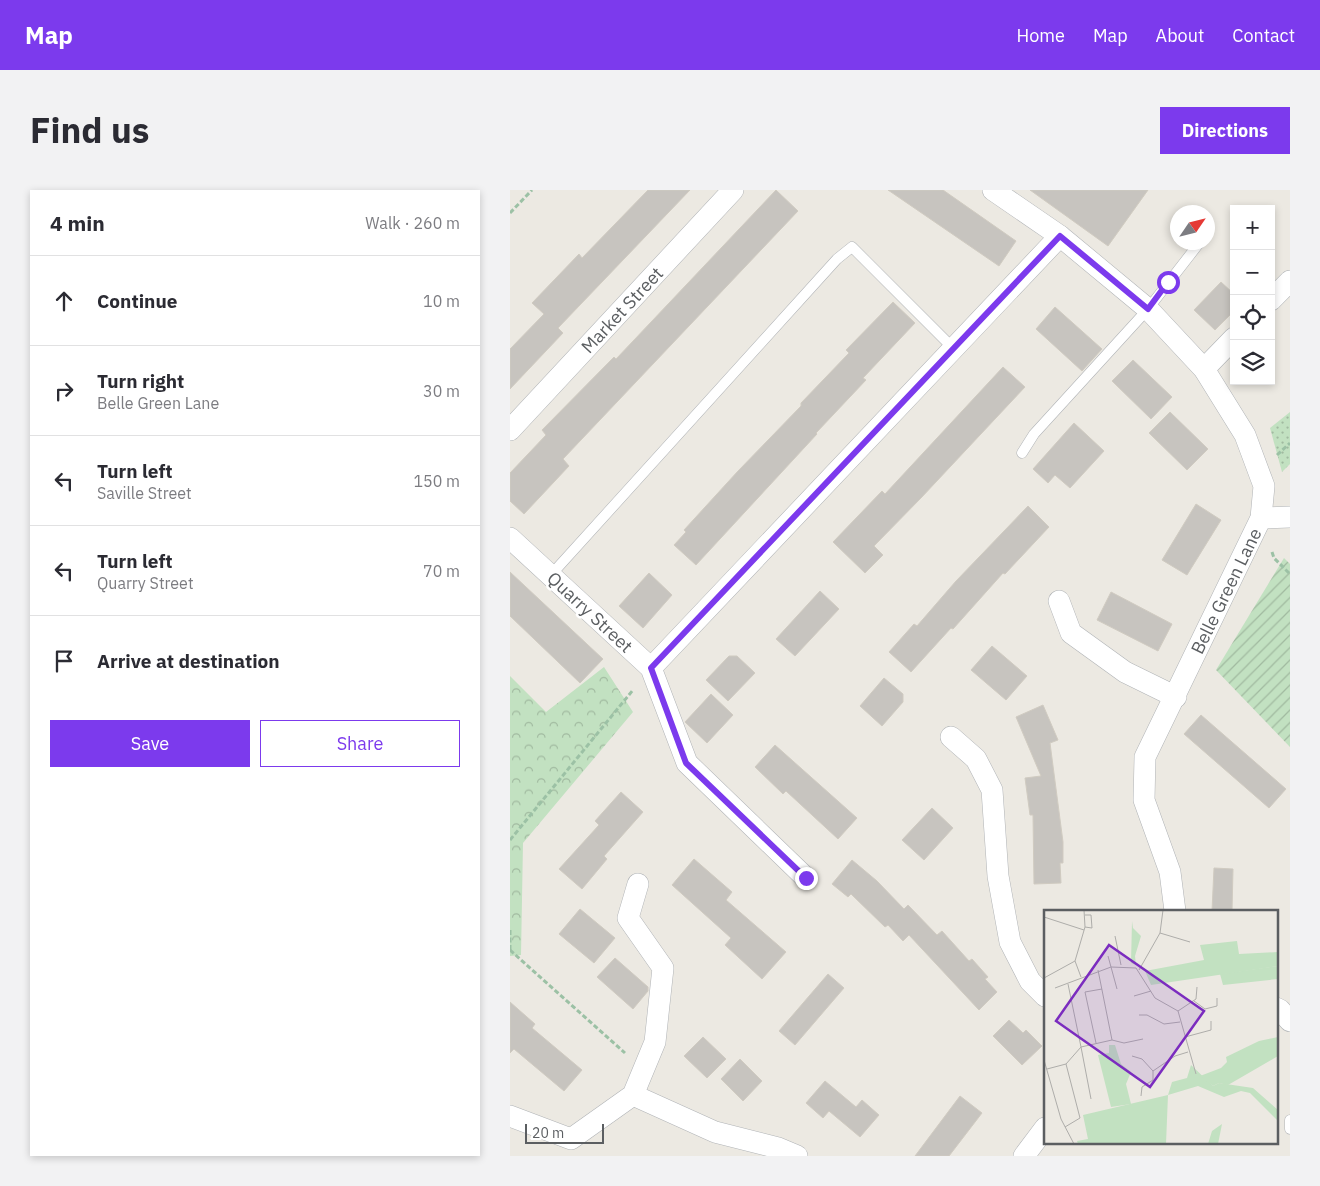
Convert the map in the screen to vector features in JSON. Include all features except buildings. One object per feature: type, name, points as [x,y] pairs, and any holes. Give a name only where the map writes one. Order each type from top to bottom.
[{"type":"street","name":"Market Street","points":[[510,430],[733,190]]},
{"type":"street","name":"Belle Green Lane","points":[[993,190],[1060,236],[1148,309],[1204,369],[1245,435],[1264,486],[1261,518],[1176,697],[1145,757],[1144,800],[1170,872],[1175,910]]},
{"type":"street","points":[[651,668],[1060,236]]},
{"type":"street","points":[[1275,296],[1290,281]]},
{"type":"street","points":[[1204,369],[1232,340]]},
{"type":"street","points":[[1261,518],[1290,517]]},
{"type":"street","name":"Quarry Street","points":[[510,538],[651,668],[686,763],[806,878]]},
{"type":"street","points":[[1059,601],[1071,633],[1124,672],[1176,697]]},
{"type":"street","points":[[951,737],[976,759],[992,790],[998,876],[1010,942],[1030,981],[1044,995]]},
{"type":"street","points":[[510,1116],[571,1139],[633,1095],[654,1042],[663,968],[628,918],[638,884]]},
{"type":"street","points":[[1278,1009],[1290,1021]]},
{"type":"street","points":[[633,1095],[715,1132],[778,1148],[797,1156]]},
{"type":"street","points":[[1024,1156],[1044,1129]]},
{"type":"lane","points":[[550,576],[837,259],[852,247],[953,348]]},
{"type":"lane","points":[[1022,453],[1034,434],[1148,309],[1194,250]]},
{"type":"lane","points":[[1290,1120],[1290,1129]]},
{"type":"path","points":[[510,213],[532,190]]},
{"type":"path","points":[[510,840],[651,668]]},
{"type":"path","points":[[510,930],[510,950],[643,1069]]},
{"type":"green space","points":[[1290,412],[1290,464],[1282,472],[1270,428]]},
{"type":"green space","points":[[1284,558],[1290,564],[1290,747],[1216,670]]},
{"type":"green space","points":[[604,667],[633,712],[523,843],[521,955],[510,956],[510,676],[546,712]]},
{"type":"route","points":[[806,878],[686,763],[651,668],[1060,236],[1148,309],[1168,282]]}]
